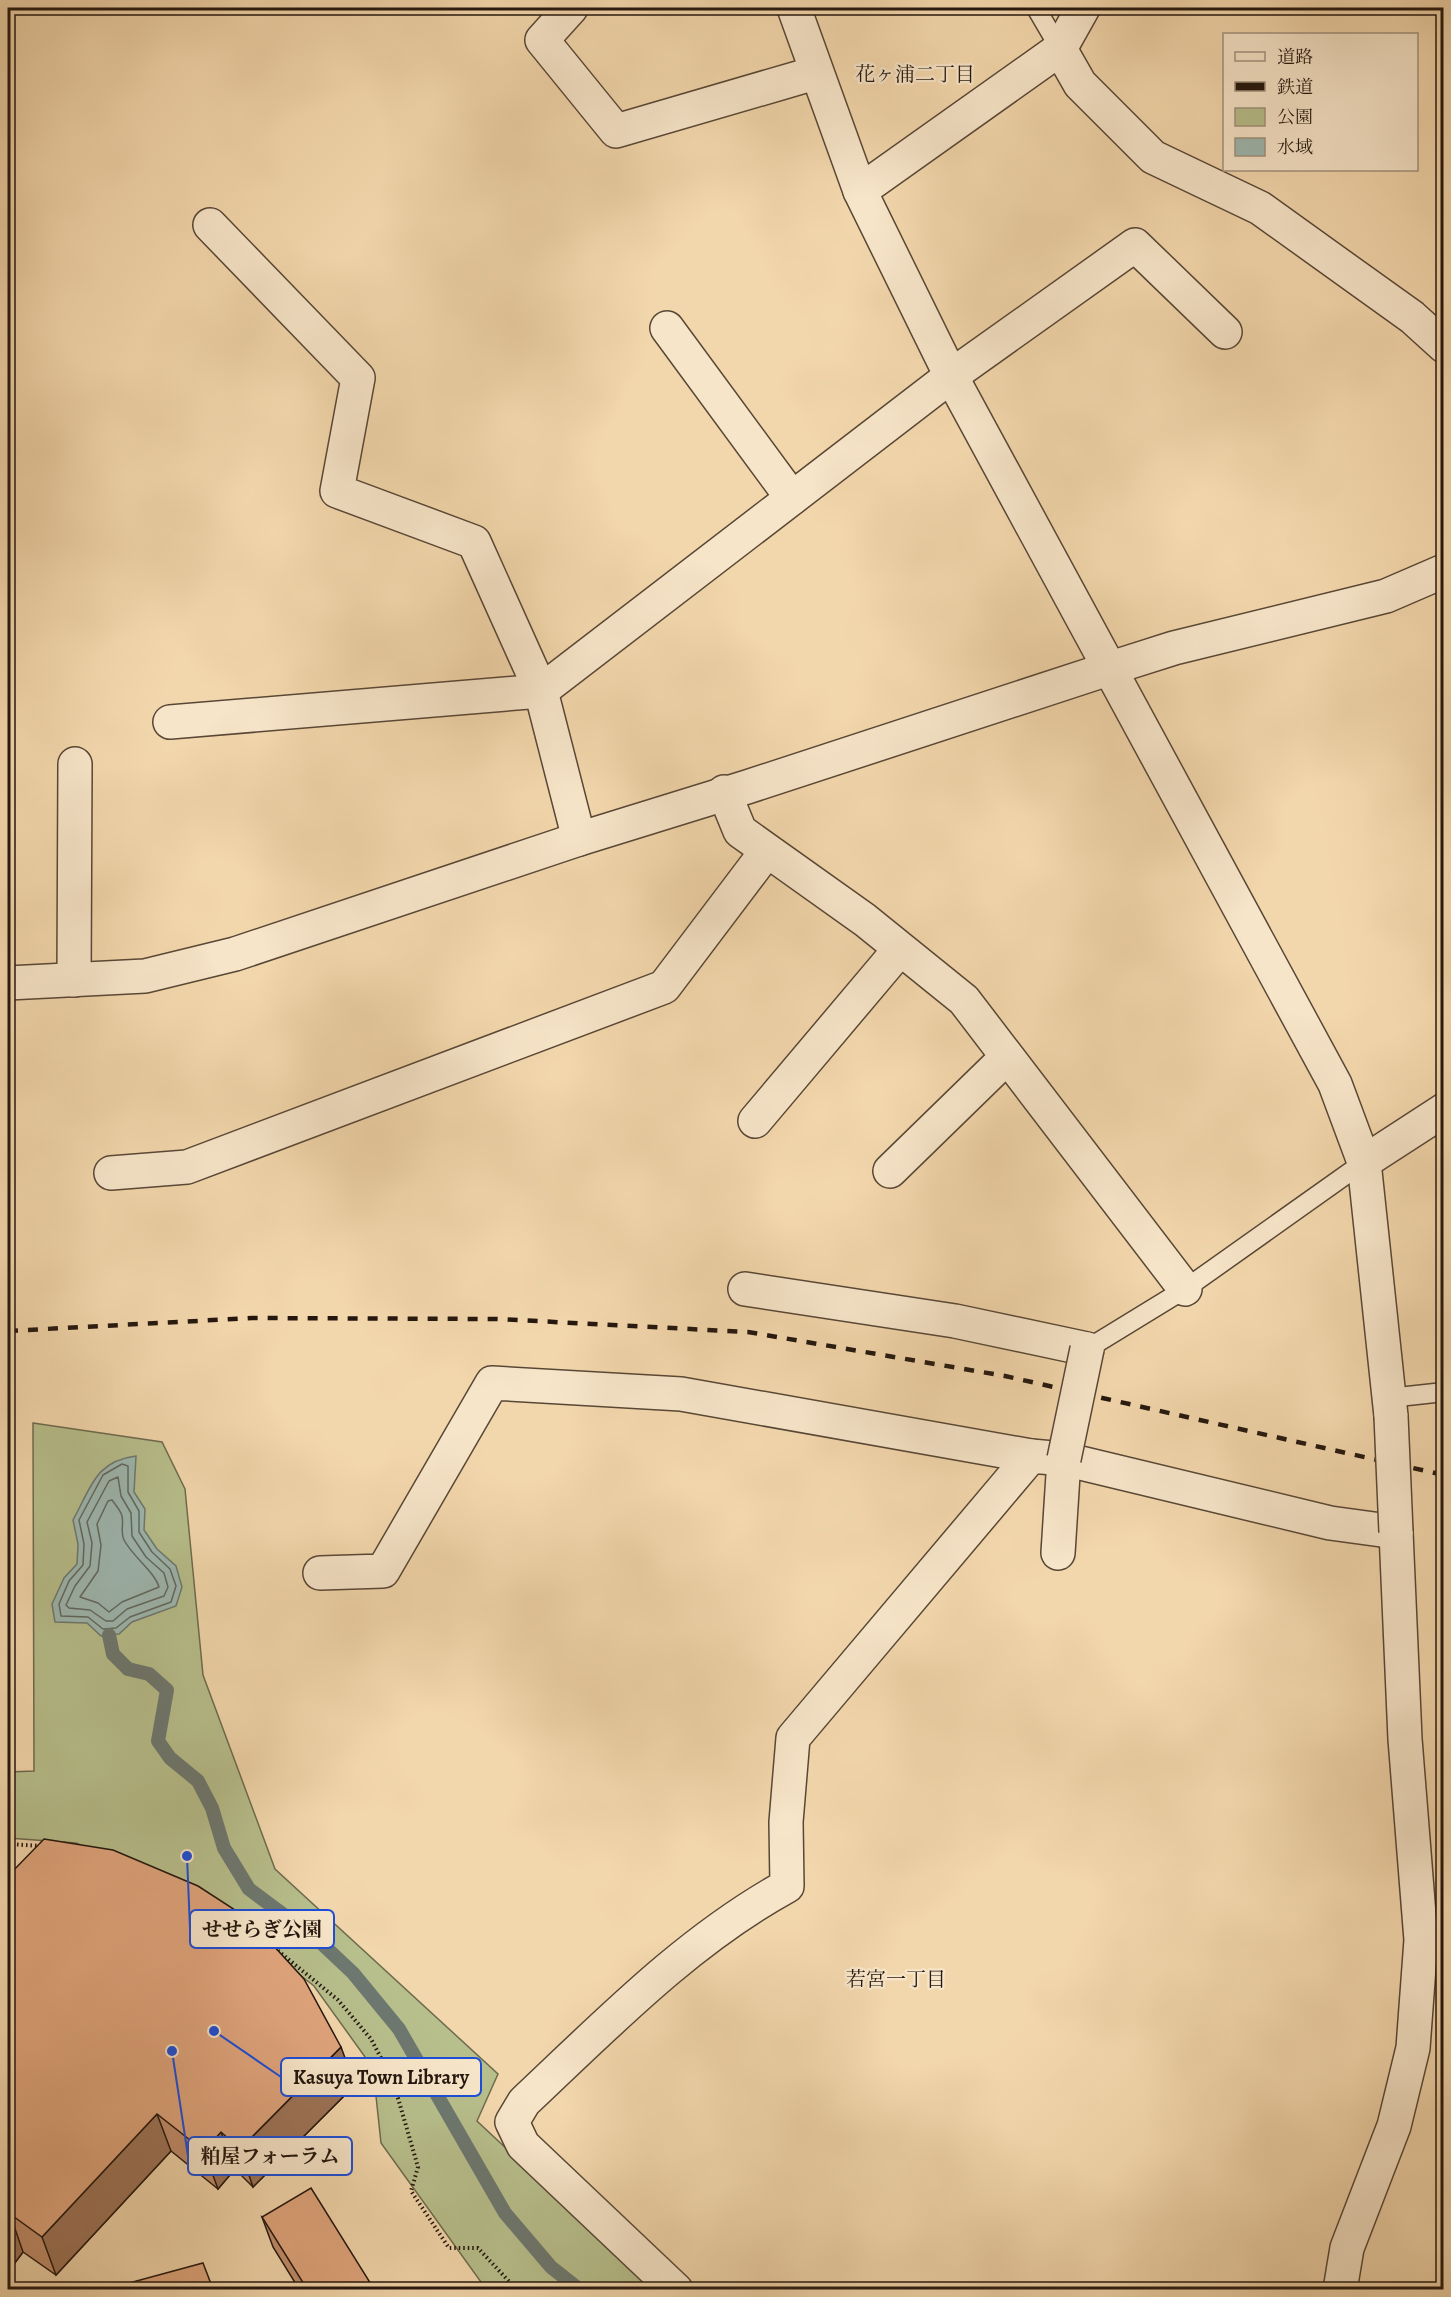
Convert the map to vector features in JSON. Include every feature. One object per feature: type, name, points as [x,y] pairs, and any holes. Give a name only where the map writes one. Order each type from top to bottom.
[{"type":"street","points":[[571,8],[542,40],[616,131],[815,73]]},
{"type":"street","points":[[794,8],[815,73],[860,191],[951,376],[1335,1084],[1364,1162],[1390,1407],[1405,1740],[1421,1940],[1414,2036],[1394,2126],[1347,2248],[1340,2289]]},
{"type":"street","points":[[860,191],[1060,49],[1083,8]]},
{"type":"street","points":[[1060,49],[1080,84],[1153,157],[1260,208],[1412,317],[1443,346]]},
{"type":"street","points":[[210,225],[358,378],[338,491],[474,542],[541,691],[579,839]]},
{"type":"street","points":[[170,722],[541,691],[951,376],[1135,245],[1225,332]]},
{"type":"street","points":[[667,328],[792,498]]},
{"type":"street","points":[[8,983],[145,976],[235,954],[579,839],[724,792],[747,787],[1174,648],[1386,596],[1443,571]]},
{"type":"street","points":[[74,980],[75,764]]},
{"type":"street","points":[[724,792],[740,831],[766,852],[865,920],[964,1000],[1185,1289]]},
{"type":"street","points":[[111,1173],[187,1167],[664,987],[766,852]]},
{"type":"street","points":[[755,1121],[900,949]]},
{"type":"street","points":[[890,1171],[1007,1057]]},
{"type":"street","points":[[1364,1162],[1443,1110]]},
{"type":"street","points":[[745,1289],[955,1321],[1087,1349],[1064,1459],[1058,1553]]},
{"type":"street","points":[[320,1572],[383,1571],[492,1383],[681,1394],[1031,1456],[1064,1459],[1330,1523],[1396,1532]]},
{"type":"street","points":[[676,2289],[523,2145],[512,2122],[524,2102],[653,1980],[746,1908],[788,1886],[786,1822],[793,1738],[1031,1456]]},
{"type":"lane","points":[[1036,8],[1060,49]]},
{"type":"lane","points":[[1087,1349],[1185,1289],[1364,1162]]},
{"type":"lane","points":[[1390,1407],[1443,1392]]},
{"type":"path","points":[[8,1844],[47,1846]]},
{"type":"path","points":[[265,1941],[338,2000],[371,2039],[393,2080],[418,2167],[411,2191],[449,2248],[478,2248],[517,2289]]},
{"type":"green space","points":[[33,1423],[162,1442],[185,1489],[203,1675],[275,1869],[498,2074],[477,2121],[656,2289],[486,2289],[381,2143],[373,2068],[314,1986],[210,1905],[76,1843],[8,1838],[8,1772],[34,1771]]},
{"type":"water","points":[[136,1456],[134,1492],[145,1509],[144,1530],[157,1549],[176,1566],[182,1587],[176,1606],[132,1622],[119,1634],[101,1636],[87,1623],[55,1622],[52,1604],[64,1578],[77,1564],[78,1544],[73,1520],[90,1487],[103,1470],[122,1459]]},
{"type":"building","points":[[44,1839],[113,1850],[198,1886],[249,1919],[304,1979],[341,2047],[240,2149],[221,2132],[204,2151],[157,2114],[42,2237],[10,2214],[8,2217],[8,1876]]},
{"type":"building","points":[[311,2188],[374,2289],[307,2289],[262,2217]]},
{"type":"building","points":[[203,2263],[213,2289],[107,2289]]},
{"type":"waterway","points":[[109,1635],[113,1654],[128,1669],[149,1674],[167,1690],[158,1741],[170,1758],[198,1781],[212,1808],[224,1848],[249,1889],[319,1941],[353,1973],[399,2029],[505,2213],[551,2267],[580,2290]]},
{"type":"railway","points":[[8,1331],[252,1318],[497,1319],[748,1332],[1005,1376],[1444,1475]]},
{"type":"place","name":"せせらぎ公園","points":[[187,1856]]},
{"type":"place","name":"Kasuya Town Library","points":[[214,2031]]},
{"type":"place","name":"粕屋フォーラム","points":[[172,2051]]},
{"type":"district","name":"花ヶ浦二丁目","points":[[915,74]]},
{"type":"district","name":"若宮一丁目","points":[[896,1979]]}]
